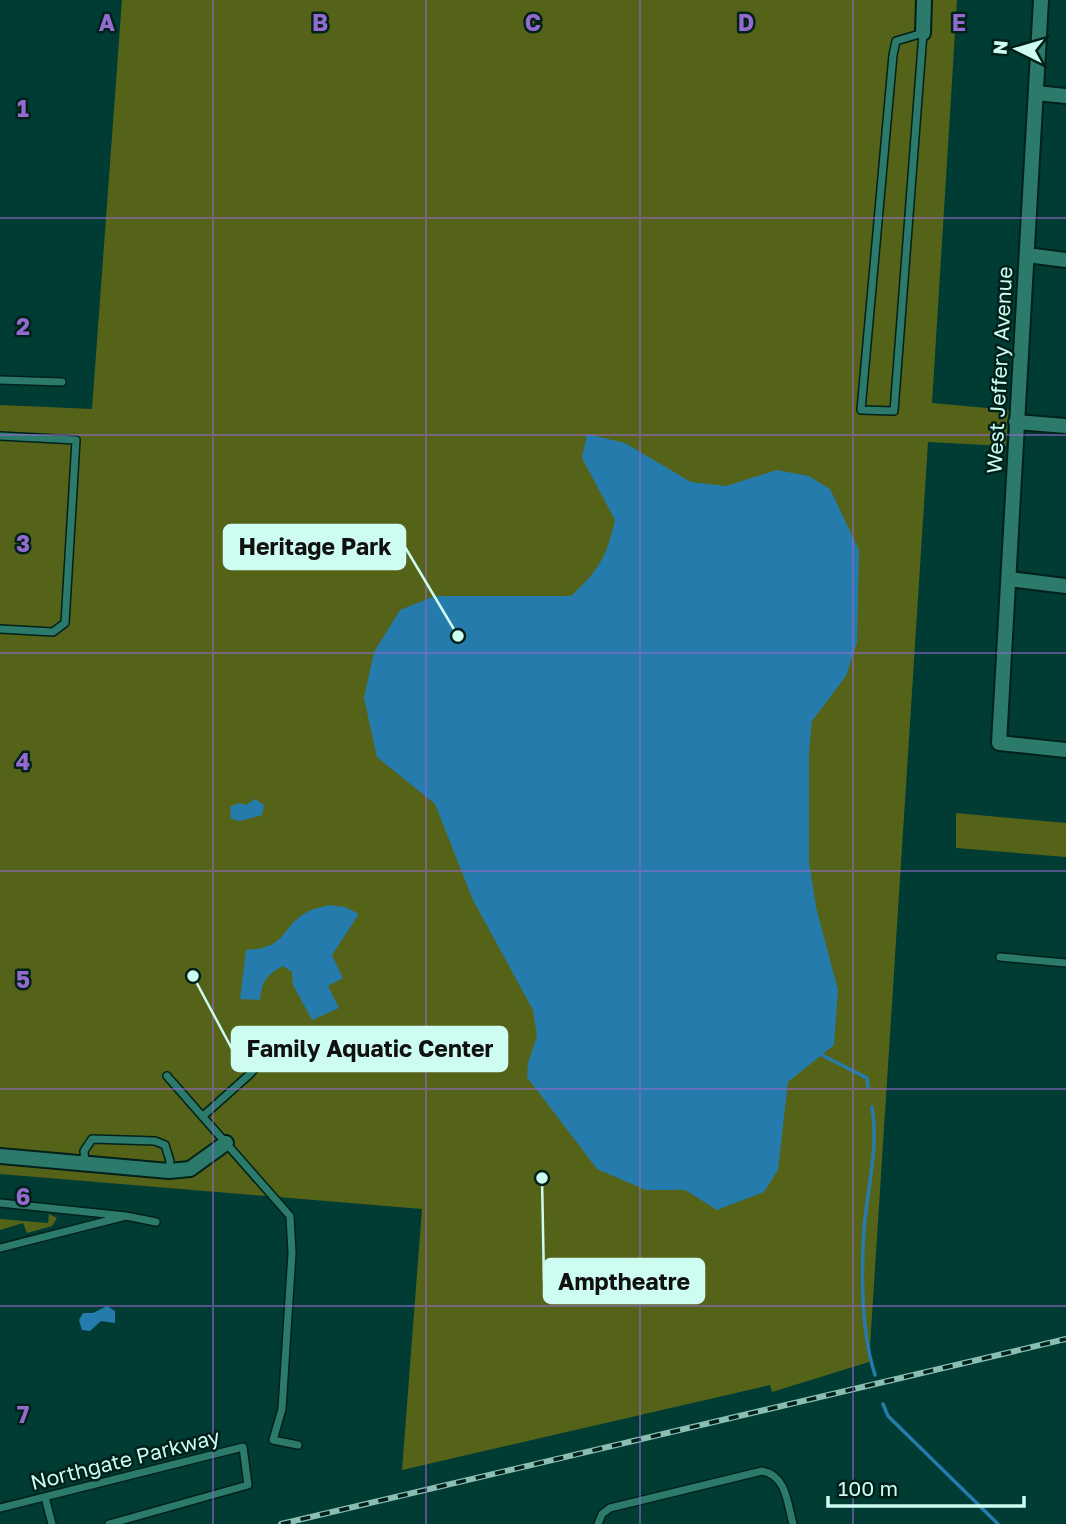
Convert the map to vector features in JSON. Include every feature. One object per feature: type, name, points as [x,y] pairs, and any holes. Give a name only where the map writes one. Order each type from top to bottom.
[{"type":"street","points":[[923,33],[924,0]]},
{"type":"street","name":"West Jeffery Avenue","points":[[1041,0],[999,743],[1066,750]]},
{"type":"street","points":[[1036,93],[1066,96]]},
{"type":"street","points":[[1027,255],[1066,260]]},
{"type":"street","points":[[1016,422],[1066,426]]},
{"type":"street","points":[[1009,579],[1066,586]]},
{"type":"street","points":[[0,1156],[169,1171],[190,1169],[226,1143]]},
{"type":"lane","points":[[923,33],[894,411],[861,410],[895,41],[923,33]]},
{"type":"lane","points":[[0,380],[62,383]]},
{"type":"lane","points":[[0,436],[76,440],[65,623],[53,632],[0,629]]},
{"type":"lane","points":[[1000,957],[1066,963]]},
{"type":"lane","points":[[203,1116],[250,1074],[275,1044]]},
{"type":"lane","points":[[167,1076],[290,1216],[292,1253],[282,1409],[273,1440],[298,1445]]},
{"type":"lane","points":[[85,1164],[84,1151],[92,1139],[155,1141],[165,1145],[170,1161],[169,1171]]},
{"type":"lane","points":[[0,1203],[126,1216],[156,1222]]},
{"type":"lane","points":[[0,1248],[126,1216]]},
{"type":"lane","name":"Northgate Parkway","points":[[0,1508],[243,1447],[248,1485],[109,1524]]},
{"type":"lane","points":[[598,1524],[601,1514],[610,1508],[762,1472],[773,1473],[781,1479],[793,1524]]},
{"type":"lane","points":[[45,1497],[52,1524]]},
{"type":"green space","points":[[122,0],[957,0],[932,403],[1009,410],[1006,446],[928,442],[869,1362],[772,1392],[770,1385],[402,1470],[422,1209],[0,1174],[0,405],[92,409]]},
{"type":"green space","points":[[956,813],[1066,823],[1066,857],[956,848]]},
{"type":"green space","points":[[49,1214],[57,1218],[52,1226],[27,1233],[23,1223],[0,1230],[0,1219],[48,1223]]},
{"type":"water","points":[[587,434],[625,443],[691,482],[726,486],[777,470],[809,476],[830,489],[859,550],[857,642],[846,676],[812,721],[809,752],[809,861],[816,907],[838,990],[834,1045],[788,1082],[778,1170],[764,1192],[717,1210],[685,1190],[646,1190],[597,1169],[527,1077],[528,1063],[537,1036],[533,1010],[473,900],[435,804],[377,757],[364,698],[374,652],[400,610],[435,596],[571,596],[588,579],[605,554],[615,520],[582,458]]},
{"type":"water","points":[[255,799],[264,805],[262,815],[240,821],[231,819],[230,807],[239,803],[246,805]]},
{"type":"water","points":[[330,905],[345,907],[359,914],[332,955],[343,978],[328,986],[339,1008],[312,1020],[293,985],[292,972],[283,966],[266,979],[260,1000],[240,999],[246,950],[270,945],[299,917],[311,910]]},
{"type":"water","points":[[107,1306],[115,1311],[115,1323],[101,1321],[90,1331],[82,1330],[79,1320],[83,1313],[93,1313]]},
{"type":"waterway","points":[[818,1053],[867,1078],[868,1087]]},
{"type":"waterway","points":[[872,1107],[874,1138],[864,1230],[862,1284],[867,1340],[875,1375]]},
{"type":"waterway","points":[[883,1404],[888,1416],[998,1524]]},
{"type":"railway","points":[[281,1524],[1066,1339]]},
{"type":"place","name":"Heritage Park","points":[[458,636]]},
{"type":"place","name":"Family Aquatic Center","points":[[193,976]]},
{"type":"place","name":"Amptheatre","points":[[542,1178]]}]
